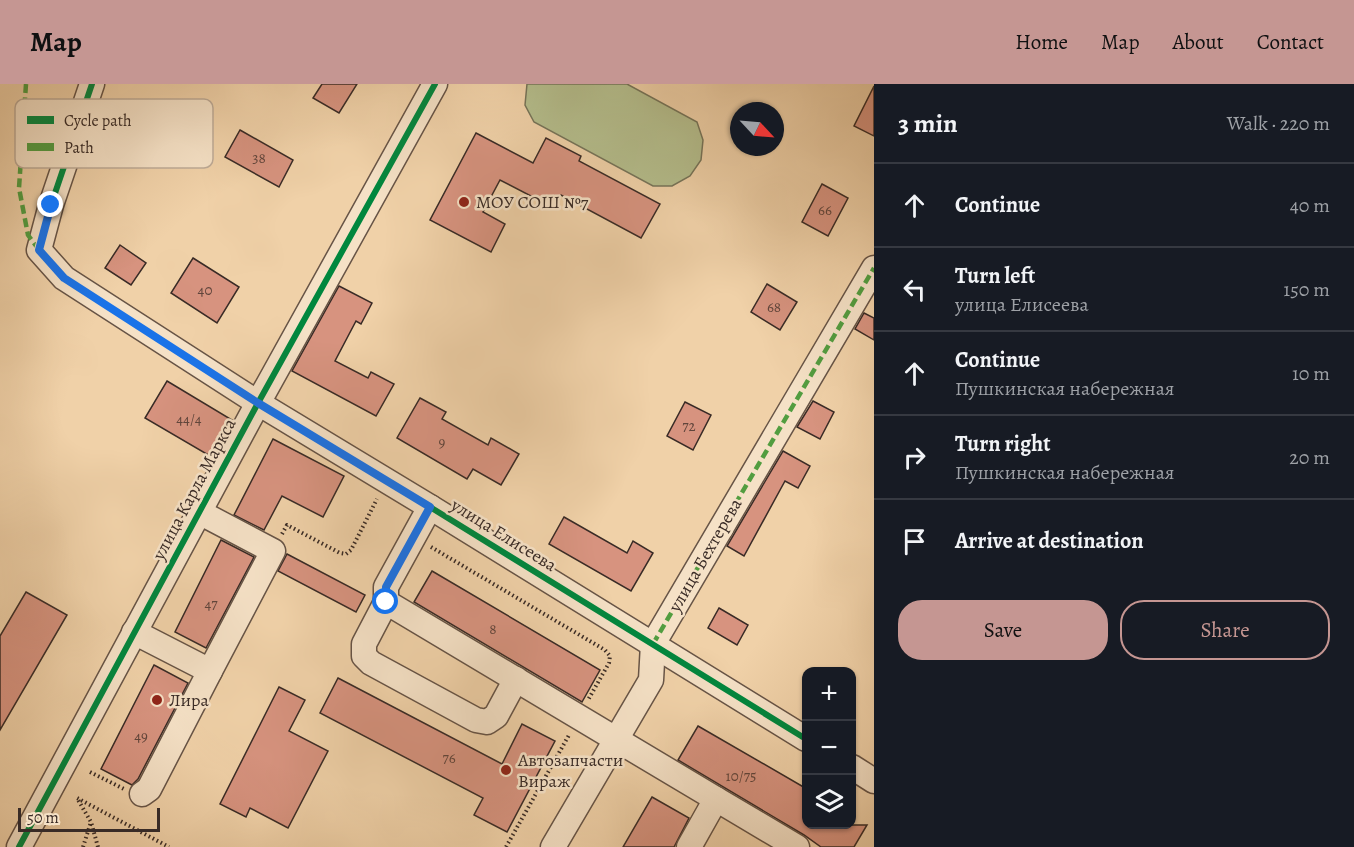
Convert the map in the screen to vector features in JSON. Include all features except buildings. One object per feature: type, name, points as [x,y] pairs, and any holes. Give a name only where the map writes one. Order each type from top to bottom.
[{"type":"street","name":"улица Елисеева","points":[[87,99],[92,84]]},
{"type":"street","name":"улица Карла Маркса","points":[[19,847],[258,403],[435,84]]},
{"type":"street","name":"улица Елисеева","points":[[64,168],[39,250],[64,278],[258,403],[802,736]]},
{"type":"street","name":"улица Бехтерева","points":[[553,847],[651,680],[652,644],[874,268]]},
{"type":"street","points":[[430,507],[386,587],[386,602],[364,644],[364,656],[371,663],[476,720],[487,722],[496,716],[516,679]]},
{"type":"street","points":[[142,794],[149,789],[273,550],[199,512]]},
{"type":"street","points":[[386,602],[797,847]]},
{"type":"street","points":[[134,632],[210,671]]},
{"type":"street","points":[[856,770],[874,781]]},
{"type":"street","points":[[689,847],[716,799]]},
{"type":"path","points":[[273,550],[286,525],[345,554],[351,550],[380,491]]},
{"type":"path","points":[[90,772],[132,794],[142,794]]},
{"type":"path","points":[[98,847],[91,822],[77,798],[170,847]]},
{"type":"path","points":[[83,847],[91,822]]},
{"type":"green space","points":[[527,84],[627,84],[697,122],[703,140],[701,160],[690,176],[672,186],[653,186],[534,122],[525,105]]},
{"type":"marked path","points":[[25,99],[26,84]]},
{"type":"marked path","points":[[20,168],[19,188],[28,235],[39,250]]},
{"type":"marked path","points":[[653,644],[874,268]]},
{"type":"cycle path","points":[[87,99],[92,84]]},
{"type":"cycle path","points":[[19,847],[258,403],[435,84]]},
{"type":"cycle path","points":[[64,168],[39,250],[64,278],[258,403],[802,737]]},
{"type":"place","name":"МОУ СОШ №7","points":[[464,202]]},
{"type":"place","name":"Лира","points":[[157,700]]},
{"type":"place","name":"Автозапчасти Вираж","points":[[506,770]]},
{"type":"route","points":[[51,205],[39,250],[64,278],[258,403],[430,507],[386,587],[386,602]]}]
